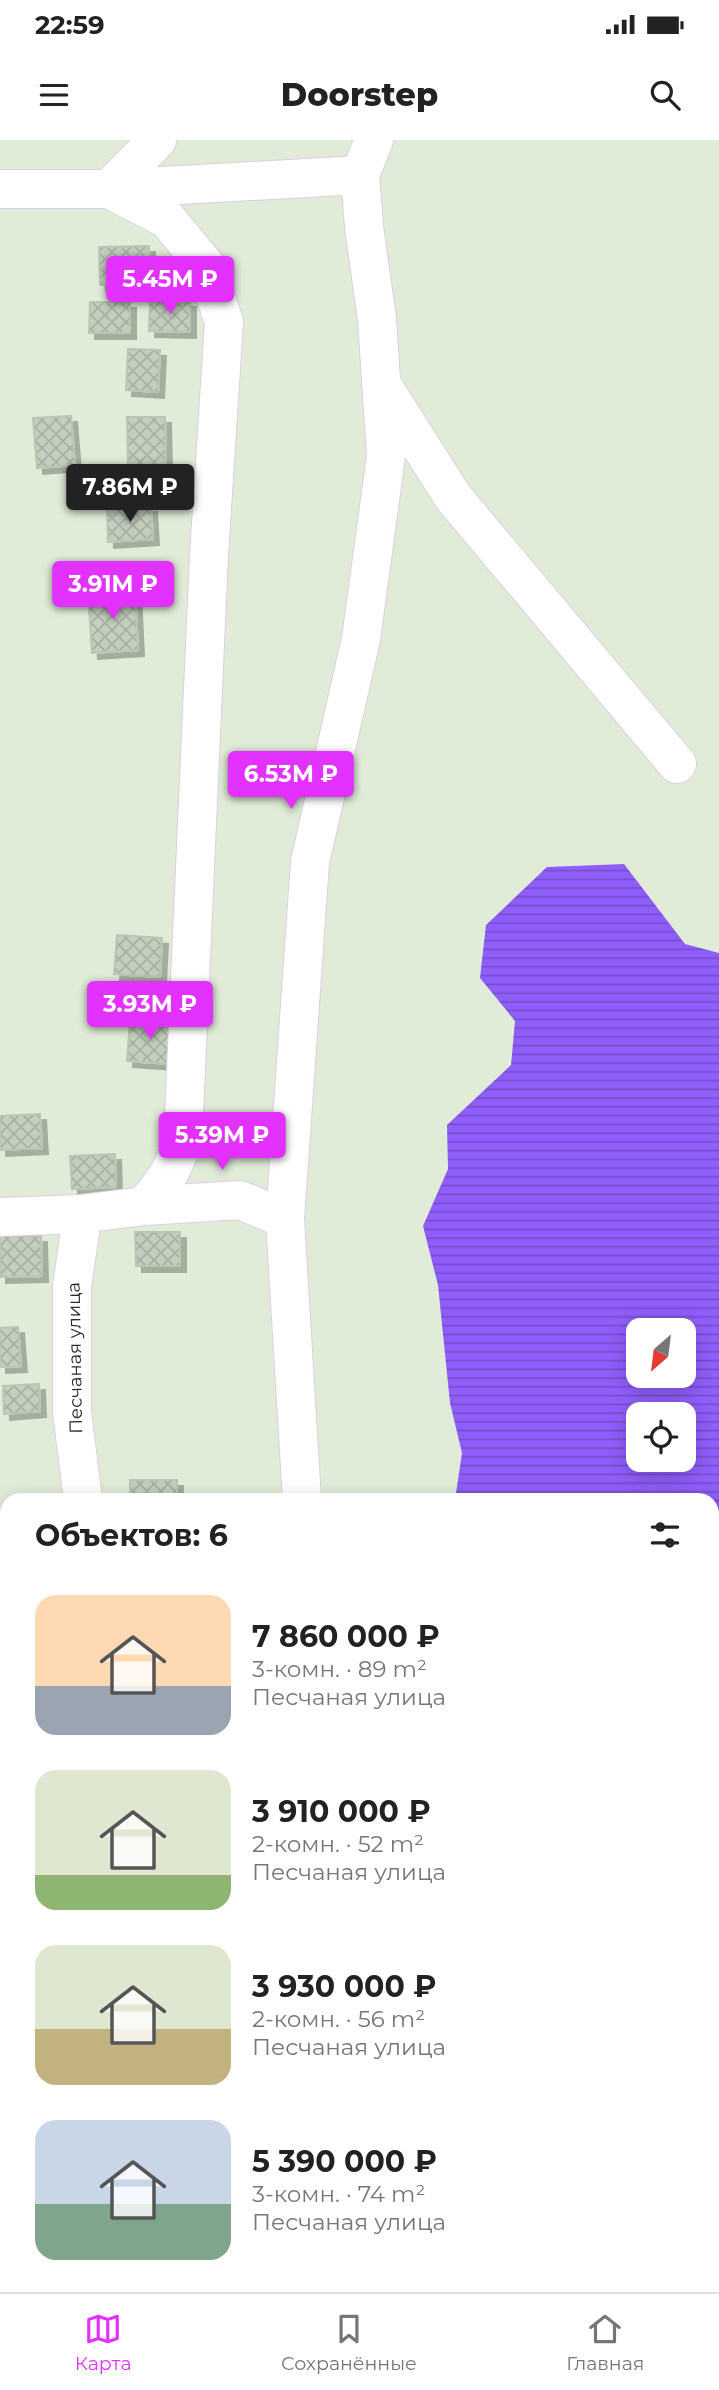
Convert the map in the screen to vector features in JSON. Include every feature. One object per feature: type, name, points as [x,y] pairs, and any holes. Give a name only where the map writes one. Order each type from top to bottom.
[{"type":"street","points":[[109,189],[157,140]]},
{"type":"street","points":[[302,1493],[285,1219],[310,862],[361,639],[386,456],[377,319],[364,227],[360,175],[373,140]]},
{"type":"street","points":[[0,188],[109,189],[360,175]]},
{"type":"street","points":[[109,189],[167,219],[205,265],[224,322],[209,555],[183,1137],[177,1161],[163,1184],[144,1206]]},
{"type":"street","points":[[381,384],[453,497],[677,764]]},
{"type":"street","points":[[0,1217],[80,1214],[144,1206],[240,1200],[285,1219]]},
{"type":"street","name":"Песчаная улица","points":[[80,1214],[72,1286],[72,1412],[82,1493]]},
{"type":"shaded area","points":[[624,864],[685,944],[719,953],[719,1493],[456,1493],[462,1453],[450,1403],[438,1285],[423,1226],[448,1169],[447,1125],[511,1065],[515,1021],[480,978],[486,925],[547,867]]},
{"type":"building","points":[[149,246],[150,285],[100,285],[99,247]]},
{"type":"building","points":[[150,300],[190,301],[190,332],[149,331]]},
{"type":"building","points":[[90,302],[130,302],[130,333],[89,333]]},
{"type":"building","points":[[128,349],[160,350],[158,392],[126,390]]},
{"type":"building","points":[[71,416],[75,465],[37,468],[33,418]]},
{"type":"building","points":[[127,417],[165,417],[166,466],[128,467]]},
{"type":"building","points":[[151,506],[153,539],[108,542],[107,508]]},
{"type":"building","points":[[135,589],[138,650],[92,653],[88,592]]},
{"type":"building","points":[[117,935],[162,938],[160,977],[114,974]]},
{"type":"building","points":[[130,1019],[172,1022],[169,1064],[127,1061]]},
{"type":"building","points":[[40,1114],[42,1148],[0,1150],[0,1116]]},
{"type":"building","points":[[115,1154],[116,1187],[72,1189],[70,1156]]},
{"type":"building","points":[[135,1232],[180,1232],[180,1266],[136,1266]]},
{"type":"building","points":[[0,1236],[41,1236],[42,1276],[0,1277]]},
{"type":"building","points":[[18,1327],[21,1366],[0,1367],[0,1328]]},
{"type":"building","points":[[39,1384],[40,1411],[4,1414],[3,1386]]},
{"type":"building","points":[[130,1480],[177,1480],[177,1493],[130,1493]]}]
